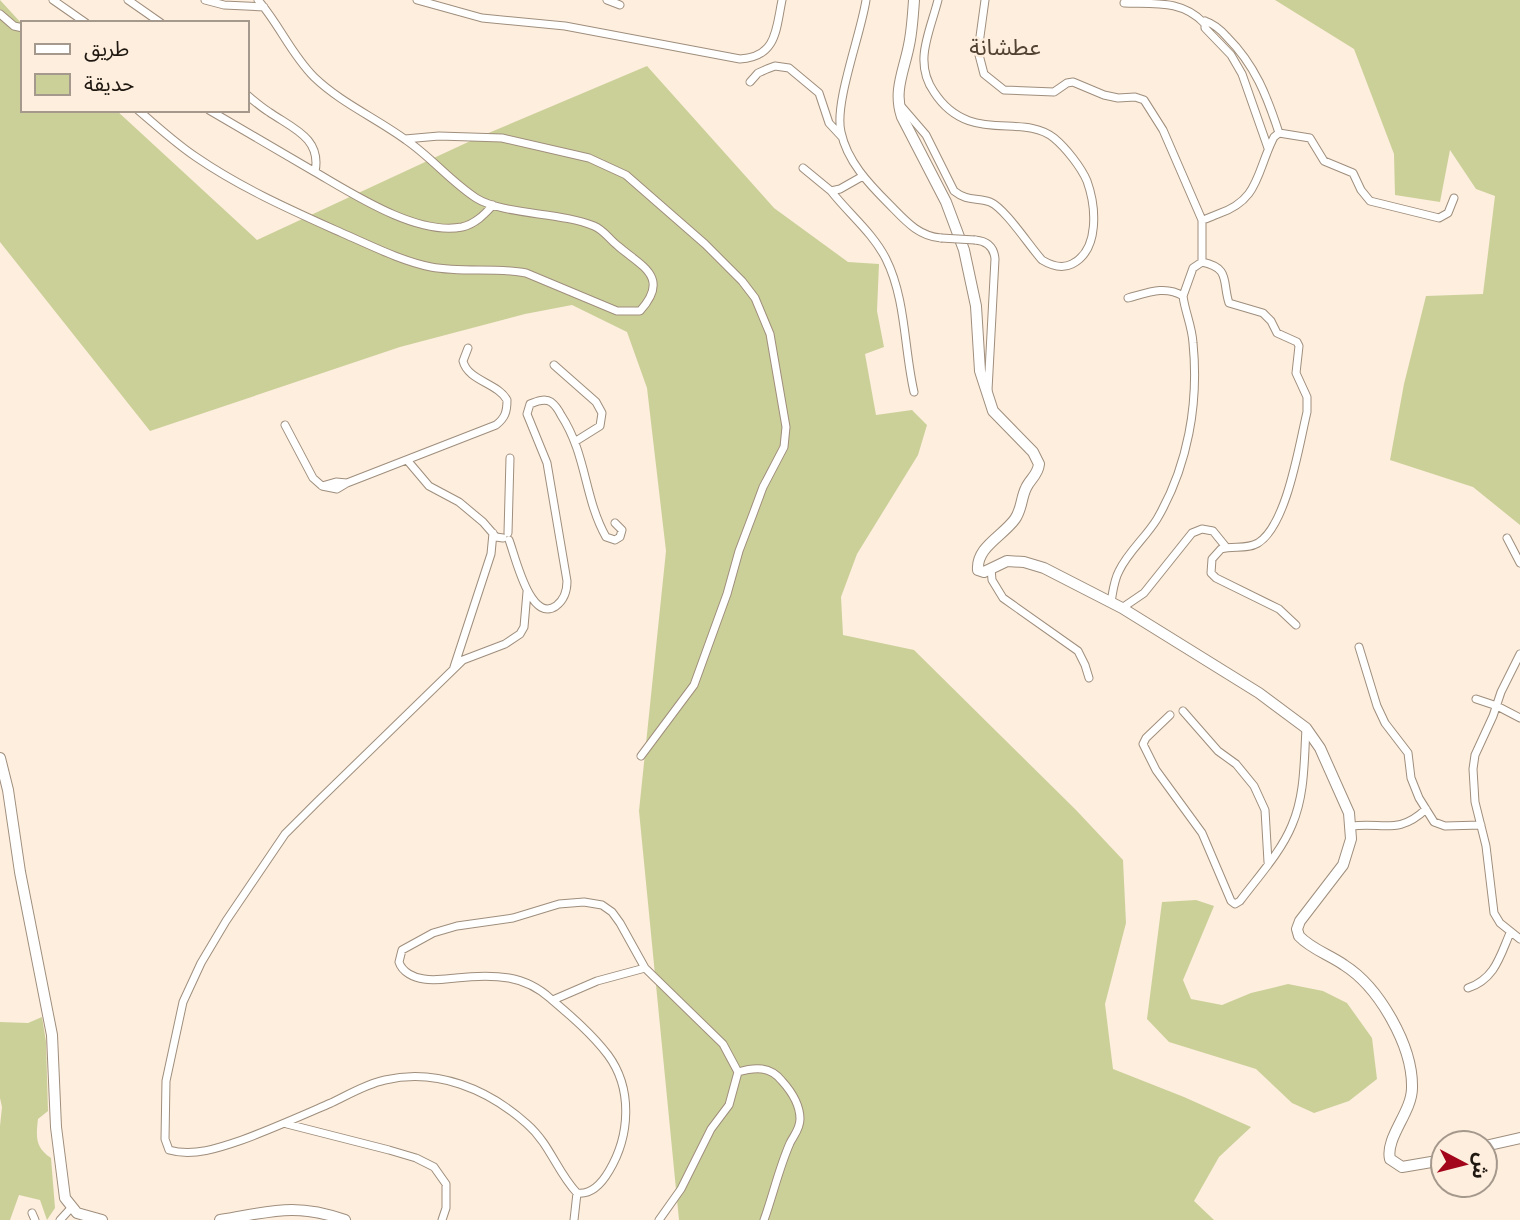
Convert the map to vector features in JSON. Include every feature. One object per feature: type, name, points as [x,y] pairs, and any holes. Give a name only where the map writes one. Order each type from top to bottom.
[{"type":"main road","points":[[914,0],[910,41],[900,75],[897,103],[946,202],[964,250],[975,306],[980,372],[995,416],[1010,427],[1033,452],[1039,464],[1036,475],[1024,491],[1016,518],[981,554],[978,570],[984,572],[1007,561],[1024,562],[1044,568],[1122,608],[1259,693],[1307,728],[1320,748],[1346,806],[1352,826],[1352,839],[1343,865],[1304,914],[1297,929],[1299,936],[1314,948],[1344,964],[1367,984],[1384,1006],[1402,1041],[1412,1088],[1407,1112],[1391,1144],[1390,1159],[1402,1167],[1429,1162]]},
{"type":"main road","points":[[0,758],[51,1025],[60,1168],[65,1198],[71,1208],[85,1217],[102,1220]]},
{"type":"main road","points":[[1499,1143],[1520,1138]]},
{"type":"main road","points":[[220,1220],[291,1209],[312,1211],[345,1220]]},
{"type":"street","points":[[53,0],[83,21]]},
{"type":"street","points":[[128,0],[158,21]]},
{"type":"street","points":[[205,0],[225,5],[264,7]]},
{"type":"street","points":[[140,112],[194,156],[237,183],[285,208],[365,243],[428,266],[456,270],[511,270],[526,274],[617,311],[640,311],[648,302],[653,286],[651,276],[644,265],[620,248],[602,230],[547,214],[483,202],[456,183],[405,139],[342,100],[314,77],[285,41],[258,0]]},
{"type":"street","points":[[417,0],[482,18],[565,26],[740,59],[756,56],[772,44],[782,0]]},
{"type":"street","points":[[607,0],[620,5]]},
{"type":"street","points":[[866,0],[839,115],[842,137],[863,176],[915,229],[926,236],[975,240],[989,245],[994,253],[988,398]]},
{"type":"street","points":[[897,103],[926,135],[954,191],[962,197],[988,202],[997,208],[1042,260],[1066,267],[1079,259],[1089,247],[1092,234],[1092,201],[1087,181],[1059,143],[1042,132],[968,121],[952,112],[932,91],[923,60],[926,38],[938,0]]},
{"type":"street","points":[[985,0],[978,51],[984,74],[1004,90],[1054,92],[1073,82],[1104,95],[1144,100],[1163,130],[1202,220],[1202,262]]},
{"type":"street","points":[[1124,3],[1179,4],[1197,14],[1205,28],[1231,55],[1242,74],[1268,148]]},
{"type":"street","points":[[0,13],[14,26],[21,28]]},
{"type":"street","points":[[1204,23],[1208,22],[1216,27],[1246,56],[1265,92],[1279,133]]},
{"type":"street","points":[[750,82],[758,73],[775,66],[789,68],[819,93],[829,123],[842,137]]},
{"type":"street","points":[[248,96],[293,125],[303,135],[316,155],[315,172]]},
{"type":"street","points":[[212,112],[358,196],[419,224],[462,227],[476,222],[493,205]]},
{"type":"street","points":[[1202,220],[1243,202],[1252,191],[1268,148],[1279,133],[1310,138],[1324,161],[1353,173],[1370,201],[1439,218],[1448,213],[1454,198]]},
{"type":"street","points":[[405,139],[439,135],[502,138],[589,158],[626,175],[698,237],[742,281],[755,298],[766,326],[786,427],[784,447],[763,487],[694,685],[641,756]]},
{"type":"street","points":[[803,168],[831,191],[849,214],[872,236],[886,259],[894,281],[914,392]]},
{"type":"street","points":[[831,191],[863,176]]},
{"type":"street","points":[[1111,602],[1115,579],[1158,517],[1186,448],[1194,399],[1194,360],[1190,322],[1183,296],[1193,268],[1202,262],[1212,264],[1225,276],[1229,303],[1263,313],[1277,333],[1297,342],[1299,353],[1296,373],[1307,397],[1307,412],[1292,479],[1274,526],[1259,543],[1250,547],[1226,547],[1218,551],[1212,559],[1211,573],[1216,579],[1279,609],[1296,625]]},
{"type":"street","points":[[1128,298],[1166,290],[1174,290],[1183,296]]},
{"type":"street","points":[[285,425],[313,478],[322,486],[336,482],[347,483],[496,425],[506,415],[507,400],[505,395],[463,366],[463,358],[468,348]]},
{"type":"street","points":[[554,365],[596,402],[602,412],[600,426],[576,442]]},
{"type":"street","points":[[509,458],[507,537],[527,592],[537,605],[552,608],[564,595],[567,581],[547,463],[527,419],[529,406],[540,401],[551,402],[576,442],[599,525],[606,537],[615,540],[620,537],[622,530],[615,523]]},
{"type":"street","points":[[407,460],[429,485],[459,502],[493,534],[507,537]]},
{"type":"street","points":[[1122,608],[1144,593],[1192,533],[1202,529],[1213,531],[1226,547]]},
{"type":"street","points":[[453,669],[491,554],[493,534]]},
{"type":"street","points":[[1507,538],[1520,563]]},
{"type":"street","points":[[991,568],[992,580],[1003,598],[1078,651],[1086,665],[1089,678]]},
{"type":"street","points":[[527,592],[520,634],[505,644],[471,655],[453,669],[285,834],[226,921],[201,963],[183,1002],[166,1081],[165,1139],[169,1150],[181,1154],[216,1149],[287,1124],[385,1080],[426,1077],[456,1082],[490,1097],[528,1124],[551,1151],[565,1178],[577,1193],[574,1220]]},
{"type":"street","points":[[1359,647],[1384,723],[1408,753],[1411,778],[1434,822],[1439,825],[1481,825]]},
{"type":"street","points":[[1520,654],[1501,692],[1475,755],[1472,769],[1494,913],[1500,923],[1520,939]]},
{"type":"street","points":[[1476,699],[1520,718]]},
{"type":"street","points":[[1183,711],[1254,786],[1265,810],[1268,863]]},
{"type":"street","points":[[1170,715],[1143,744],[1156,770],[1202,834],[1233,903],[1240,901],[1288,834],[1297,811],[1303,779],[1307,728]]},
{"type":"street","points":[[1352,826],[1397,827],[1413,820],[1426,809]]},
{"type":"street","points":[[577,1193],[590,1191],[599,1185],[615,1160],[626,1124],[625,1099],[620,1079],[608,1055],[553,1000],[531,984],[507,978],[476,976],[423,979],[401,967],[402,950],[433,933],[513,918],[559,904],[584,902],[602,905],[612,912],[645,968],[723,1044],[738,1072],[729,1104],[711,1129],[681,1189],[659,1220]]},
{"type":"street","points":[[1468,988],[1492,974],[1510,933]]},
{"type":"street","points":[[553,1000],[597,981],[645,968]]},
{"type":"street","points":[[738,1072],[758,1068],[774,1073],[796,1101],[799,1111],[798,1130],[790,1143],[764,1220]]},
{"type":"street","points":[[287,1124],[402,1154],[434,1167],[446,1184],[446,1208],[442,1220]]},
{"type":"street","points":[[60,1220],[71,1208]]},
{"type":"green space","points":[[0,0],[21,23],[21,112],[118,112],[257,240],[479,137],[647,66],[774,208],[848,262],[879,264],[877,311],[884,347],[865,354],[876,415],[912,410],[927,425],[918,455],[857,554],[841,597],[843,635],[914,650],[1123,860],[1126,923],[1105,1004],[1113,1069],[1251,1127],[1219,1157],[1194,1201],[1214,1220],[679,1220],[639,811],[666,551],[647,388],[627,332],[572,305],[525,314],[400,347],[150,431],[0,242]]},
{"type":"green space","points":[[1275,0],[1520,0],[1520,525],[1473,487],[1390,460],[1404,384],[1426,296],[1483,294],[1495,196],[1476,189],[1450,150],[1440,202],[1395,195],[1394,154],[1354,49]]},
{"type":"green space","points":[[1196,900],[1214,906],[1183,980],[1191,999],[1222,1005],[1251,993],[1288,984],[1323,991],[1347,1003],[1372,1038],[1377,1079],[1349,1101],[1314,1113],[1292,1103],[1256,1069],[1169,1042],[1147,1019],[1162,902]]},
{"type":"green space","points":[[42,1017],[46,1042],[48,1111],[38,1119],[37,1136],[39,1146],[51,1158],[55,1208],[47,1220],[40,1200],[19,1195],[10,1220],[0,1220],[0,1022],[28,1023]]},
{"type":"district","name":"عطشانة","points":[[1005,47]]}]
